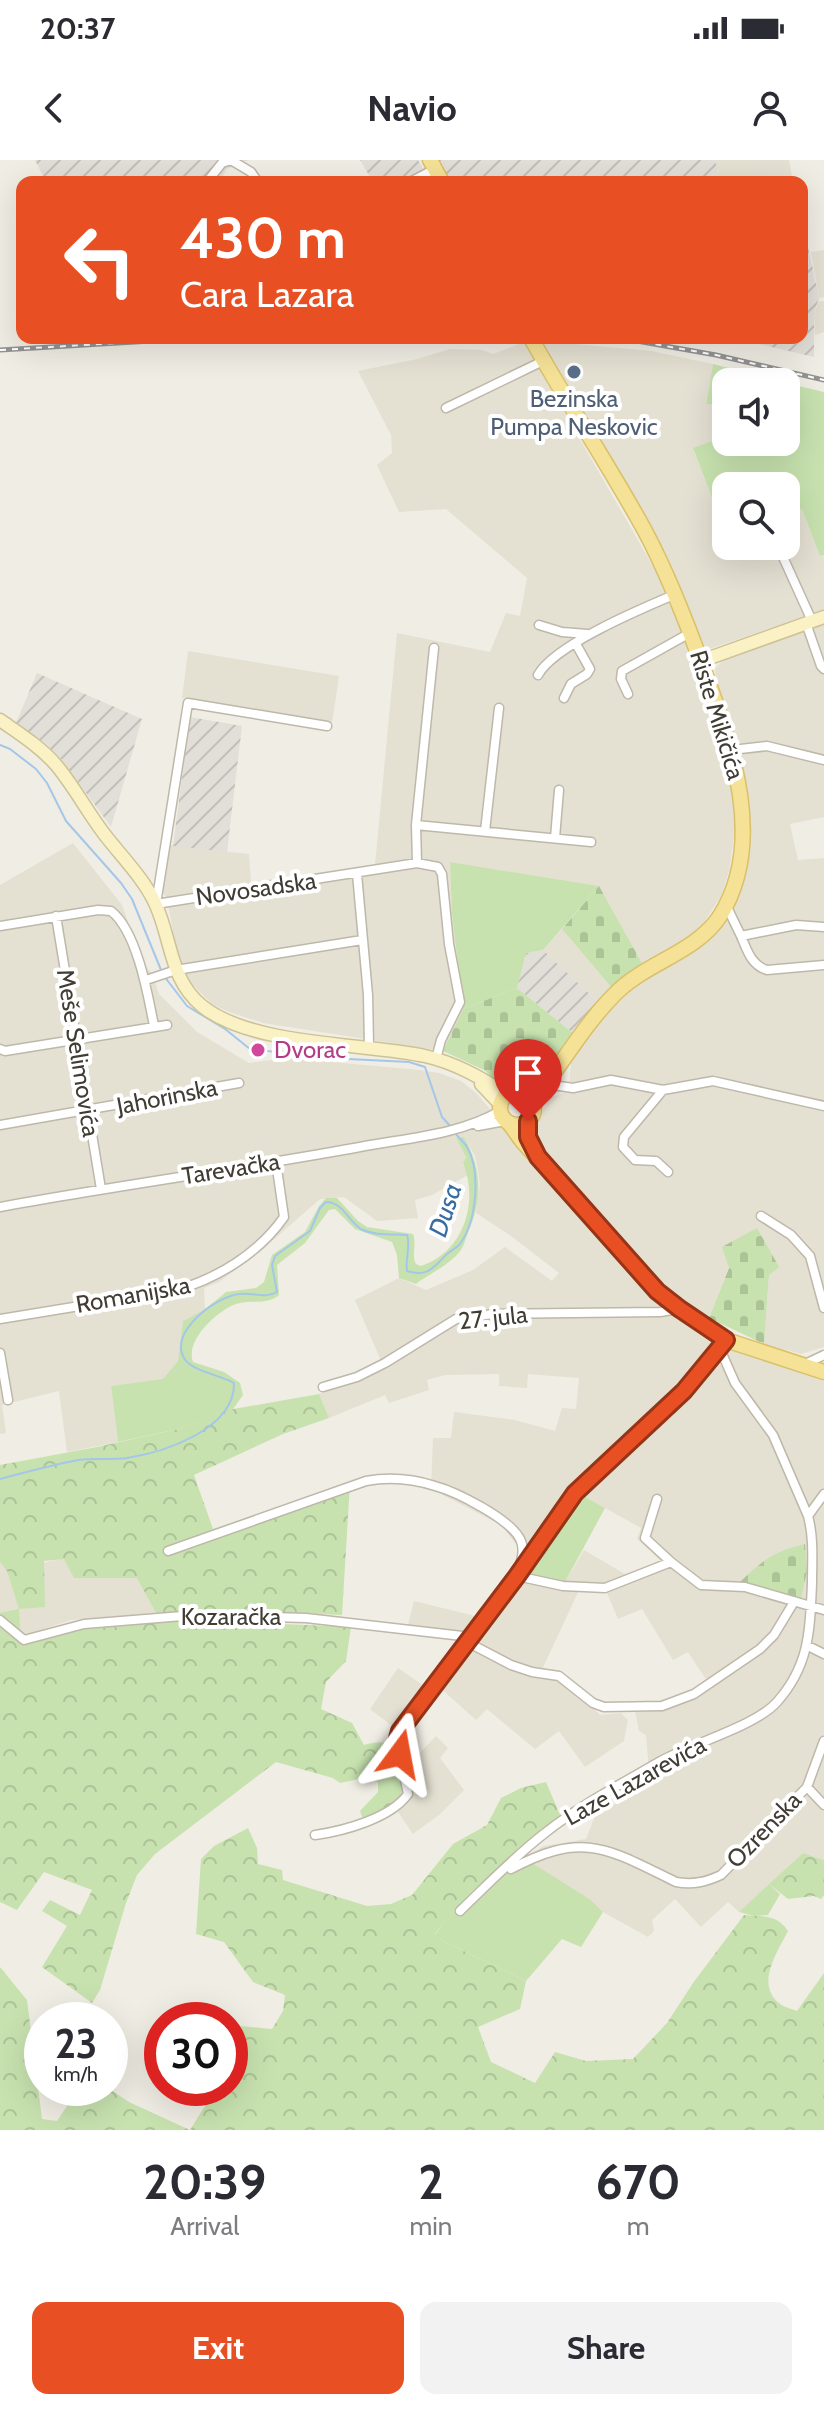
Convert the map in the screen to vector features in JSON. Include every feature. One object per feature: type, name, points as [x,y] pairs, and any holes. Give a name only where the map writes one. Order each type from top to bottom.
[{"type":"main road","name":"Riste Mikičića","points":[[511,1106],[546,1084],[614,994],[711,928],[725,904],[739,861],[743,809],[732,750],[676,594],[645,531],[534,344]]},
{"type":"main road","points":[[701,661],[814,621]]},
{"type":"main road","points":[[0,720],[29,740],[55,764],[156,904],[173,971],[203,1007],[238,1024],[284,1036],[436,1059],[460,1068],[511,1106],[534,1112],[528,1121],[519,1125],[511,1106]]},
{"type":"main road","name":"Riste Mikičića","points":[[511,1106],[566,1059]]},
{"type":"main road","points":[[511,1106],[538,1157],[657,1291],[723,1344],[824,1372]]},
{"type":"main road","points":[[528,1121],[528,1137],[538,1157]]},
{"type":"street","points":[[212,176],[222,163],[231,160],[254,176]]},
{"type":"street","points":[[446,408],[543,361]]},
{"type":"street","points":[[785,560],[814,621],[824,669]]},
{"type":"street","points":[[538,675],[546,665],[588,635],[676,594]]},
{"type":"street","points":[[539,625],[588,635]]},
{"type":"street","points":[[628,694],[621,679],[622,671],[691,632]]},
{"type":"street","points":[[564,698],[571,684],[590,669],[576,644]]},
{"type":"street","points":[[434,648],[416,825],[417,863],[438,867],[442,874],[449,944],[460,1002],[441,1040],[436,1059]]},
{"type":"street","points":[[156,904],[188,703],[327,726]]},
{"type":"street","points":[[485,831],[499,708]]},
{"type":"street","points":[[732,750],[767,746],[824,760]]},
{"type":"street","points":[[555,838],[559,790]]},
{"type":"street","points":[[416,825],[591,842]]},
{"type":"street","name":"Novosadska","points":[[156,904],[417,863]]},
{"type":"street","points":[[357,874],[368,995],[369,1047]]},
{"type":"street","points":[[725,904],[749,956],[761,969],[824,965]]},
{"type":"street","points":[[0,926],[98,910],[111,911],[124,924],[149,979],[154,1026]]},
{"type":"street","name":"Meše Selimovića","points":[[56,916],[101,1189]]},
{"type":"street","points":[[741,936],[796,925],[824,927]]},
{"type":"street","points":[[149,979],[173,971],[362,940]]},
{"type":"street","points":[[0,1049],[5,1051],[167,1025]]},
{"type":"street","points":[[546,1084],[573,1088],[611,1080],[663,1090],[713,1081],[824,1106]]},
{"type":"street","name":"Jahorinska","points":[[0,1125],[88,1112],[239,1083]]},
{"type":"street","points":[[663,1090],[624,1137],[623,1147],[635,1160],[656,1161],[668,1172]]},
{"type":"street","name":"Tarevačka","points":[[0,1207],[276,1162],[453,1129],[511,1106]]},
{"type":"street","name":"Romanijska","points":[[0,1319],[177,1290],[204,1282],[231,1267],[284,1217],[276,1162]]},
{"type":"street","points":[[761,1216],[791,1235],[810,1256],[824,1308]]},
{"type":"street","name":"27. jula","points":[[323,1387],[371,1370],[456,1319],[493,1314],[660,1312],[680,1309]]},
{"type":"street","points":[[315,1835],[379,1817],[399,1806],[408,1794],[397,1742],[400,1731],[517,1576],[575,1493],[684,1391],[723,1344]]},
{"type":"street","name":"Laze Lazarevića","points":[[460,1911],[545,1833],[683,1749],[764,1714],[779,1700],[801,1664],[808,1646],[813,1616],[813,1552],[808,1516],[773,1435],[735,1383],[723,1344]]},
{"type":"street","points":[[0,1353],[8,1400]]},
{"type":"street","points":[[804,1364],[824,1355]]},
{"type":"street","points":[[168,1551],[366,1481],[407,1480],[438,1486],[496,1516],[515,1532],[523,1551],[517,1576]]},
{"type":"street","points":[[808,1516],[824,1494]]},
{"type":"street","points":[[657,1499],[645,1538],[701,1585],[745,1587],[824,1610]]},
{"type":"street","points":[[517,1576],[563,1586],[605,1588],[671,1562]]},
{"type":"street","name":"Kozaračka","points":[[0,1620],[24,1640],[84,1624],[195,1615],[306,1618],[469,1639],[521,1669],[559,1676],[593,1703],[604,1707],[662,1706],[694,1694],[760,1649],[774,1635],[794,1602]]},
{"type":"street","points":[[808,1646],[824,1654]]},
{"type":"street","name":"Ozrenska","points":[[497,1876],[542,1854],[574,1845],[606,1851],[676,1882],[709,1881],[721,1875],[807,1787],[824,1741]]},
{"type":"street","points":[[807,1787],[824,1805]]},
{"type":"shaded area","points":[[35,160],[249,160],[227,169],[223,176],[43,176]]},
{"type":"shaded area","points":[[360,160],[418,160],[424,170],[414,176],[369,176]]},
{"type":"shaded area","points":[[437,160],[715,160],[718,171],[711,176],[446,176]]},
{"type":"shaded area","points":[[715,160],[789,160],[792,176],[711,176],[718,171]]},
{"type":"shaded area","points":[[808,246],[819,298],[814,313],[814,357],[759,344],[808,344]]},
{"type":"shaded area","points":[[824,250],[824,297],[819,298],[811,252]]},
{"type":"shaded area","points":[[819,301],[824,301],[824,332],[815,335],[814,313]]},
{"type":"shaded area","points":[[525,344],[675,608],[710,703],[734,798],[735,829],[729,871],[721,896],[700,929],[643,965],[599,886],[450,862],[452,914],[463,1009],[443,1051],[263,1023],[229,1012],[212,1004],[189,981],[178,959],[167,898],[156,884],[161,844],[249,854],[251,882],[375,865],[397,633],[490,652],[506,613],[520,616],[527,578],[446,509],[399,512],[377,465],[392,453],[391,435],[358,371],[450,349],[482,350],[493,354]]},
{"type":"shaded area","points":[[543,344],[651,351],[713,364],[706,403],[712,404],[712,442],[693,449],[712,499],[712,560],[800,560],[802,509],[820,556],[824,555],[824,610],[709,649],[705,647],[653,533]]},
{"type":"shaded area","points":[[824,624],[824,817],[790,824],[798,860],[824,858],[824,1347],[801,1354],[764,1344],[769,1275],[729,1267],[709,1318],[697,1312],[681,1302],[646,1267],[533,1135],[533,1129],[550,1098],[569,1091],[571,1061],[606,1015],[634,988],[715,933],[727,921],[735,906],[747,860],[748,803],[743,769],[716,683],[715,668],[724,659]]},
{"type":"shaded area","points":[[188,651],[339,676],[332,723],[182,698]]},
{"type":"shaded area","points":[[37,673],[142,719],[111,827],[62,760],[46,744],[16,723]]},
{"type":"shaded area","points":[[190,717],[242,726],[227,852],[173,846]]},
{"type":"shaded area","points":[[73,843],[122,905],[144,965],[152,973],[159,994],[197,1032],[249,1063],[287,1058],[420,1070],[461,1081],[476,1093],[652,1296],[719,1343],[685,1385],[577,1481],[528,1544],[515,1543],[501,1525],[431,1489],[433,1438],[451,1438],[454,1412],[515,1420],[555,1431],[562,1408],[576,1409],[579,1378],[528,1374],[527,1388],[499,1386],[499,1374],[445,1375],[427,1380],[429,1390],[389,1403],[385,1395],[329,1418],[319,1394],[384,1368],[355,1300],[399,1278],[426,1290],[473,1270],[505,1247],[552,1281],[559,1273],[476,1213],[480,1185],[478,1170],[475,1156],[464,1137],[456,1138],[466,1157],[463,1164],[468,1175],[432,1195],[415,1200],[418,1218],[377,1221],[344,1197],[320,1199],[257,1254],[219,1282],[204,1288],[205,1310],[183,1321],[178,1361],[163,1380],[111,1386],[118,1442],[67,1452],[59,1391],[2,1405],[6,1433],[0,1434],[0,885]]},
{"type":"shaded area","points":[[562,929],[611,987],[598,1002],[543,950]]},
{"type":"shaded area","points":[[543,950],[598,1002],[574,1034],[517,988],[526,953]]},
{"type":"shaded area","points":[[725,1348],[824,1381],[824,1860],[803,1853],[739,1912],[728,1902],[701,1927],[675,1899],[652,1920],[654,1931],[648,1937],[603,1912],[591,1900],[523,1859],[544,1846],[586,1839],[600,1803],[649,1772],[646,1735],[639,1731],[635,1711],[679,1705],[711,1687],[688,1652],[673,1660],[642,1609],[618,1619],[607,1593],[668,1568],[637,1539],[641,1528],[580,1494]]},
{"type":"shaded area","points":[[584,1550],[630,1577],[609,1585],[581,1586],[539,1676],[558,1678],[600,1715],[621,1713],[628,1720],[624,1741],[585,1767],[559,1731],[535,1749],[487,1709],[476,1720],[438,1686],[475,1641],[474,1637],[510,1589],[527,1582],[561,1589]]},
{"type":"shaded area","points":[[65,1558],[74,1578],[137,1577],[156,1613],[71,1620],[22,1636],[0,1613],[0,1562],[7,1571]]},
{"type":"shaded area","points":[[414,1601],[477,1618],[469,1634],[408,1625]]},
{"type":"shaded area","points":[[398,1668],[427,1688],[396,1729],[370,1709]]},
{"type":"shaded area","points":[[436,1736],[448,1748],[440,1758],[464,1790],[439,1815],[413,1834],[398,1812],[409,1802],[413,1790],[409,1764]]},
{"type":"green space","points":[[712,370],[712,404],[706,404]]},
{"type":"green space","points":[[800,386],[824,392],[824,555],[820,556],[800,510],[800,472],[712,472],[712,498],[693,448],[712,441],[712,456],[800,456]]},
{"type":"green space","points":[[450,862],[599,886],[543,950],[526,953],[517,988],[463,1009],[452,914]]},
{"type":"green space","points":[[599,886],[643,965],[611,987],[562,929]]},
{"type":"green space","points":[[517,988],[574,1034],[543,1072],[527,1085],[505,1088],[484,1070],[443,1051],[463,1009]]},
{"type":"green space","points":[[464,1137],[477,1172],[478,1196],[463,1246],[451,1260],[416,1284],[399,1278],[397,1255],[392,1242],[355,1229],[335,1209],[329,1210],[305,1243],[277,1265],[279,1295],[228,1308],[204,1327],[198,1336],[192,1353],[193,1362],[224,1372],[240,1383],[243,1395],[233,1409],[178,1429],[118,1442],[111,1386],[163,1379],[178,1361],[183,1321],[204,1310],[226,1292],[256,1288],[264,1282],[272,1255],[305,1232],[326,1198],[337,1198],[367,1227],[413,1234],[416,1264],[421,1266],[436,1259],[448,1249],[464,1224],[468,1209],[468,1178],[463,1163],[466,1157],[456,1138]]},
{"type":"green space","points":[[757,1228],[779,1267],[769,1275],[764,1344],[709,1318],[729,1268],[722,1247]]},
{"type":"green space","points":[[319,1394],[329,1418],[283,1434],[194,1475],[213,1529],[350,1484],[342,1615],[213,1609],[156,1613],[137,1578],[74,1578],[64,1559],[44,1561],[45,1607],[19,1609],[7,1571],[0,1562],[0,1465],[178,1429],[228,1410]]},
{"type":"green space","points":[[580,1494],[605,1508],[565,1582],[530,1574],[529,1567],[562,1515]]},
{"type":"green space","points":[[805,1544],[807,1571],[801,1598],[795,1599],[740,1582],[769,1558]]},
{"type":"green space","points":[[19,1609],[21,1645],[0,1634],[0,1613]]},
{"type":"green space","points":[[195,1620],[351,1627],[346,1661],[326,1682],[321,1709],[352,1723],[364,1745],[377,1742],[389,1745],[397,1755],[401,1772],[402,1790],[398,1803],[391,1809],[363,1819],[360,1811],[378,1792],[378,1782],[363,1778],[340,1783],[333,1778],[276,1762],[155,1854],[137,1875],[100,1990],[93,2002],[42,1967],[67,1926],[42,1911],[50,1900],[80,1915],[92,1890],[44,1872],[17,1910],[0,1902],[0,1634],[22,1645],[69,1628]]},
{"type":"green space","points":[[546,1782],[560,1815],[478,1886],[435,1934],[443,1941],[526,1981],[520,2009],[478,2027],[491,2062],[535,2083],[555,2052],[586,2061],[633,2059],[667,2023],[744,1915],[763,1916],[779,1922],[788,1931],[774,1958],[769,1977],[772,1995],[781,2004],[797,2011],[824,1973],[824,2130],[190,2130],[205,2106],[248,2106],[248,2027],[272,2029],[283,2011],[285,1995],[253,1982],[224,1942],[196,1934],[201,1859],[214,1846],[248,1828],[257,1848],[258,1864],[282,1870],[283,1880],[367,1906],[391,1904],[412,1895],[453,1844],[487,1825],[501,1798],[521,1788]]},
{"type":"green space","points":[[516,1853],[591,1900],[603,1912],[581,1947],[562,1939],[526,1981],[435,1935],[448,1916]]},
{"type":"green space","points":[[803,1853],[824,1860],[824,1895],[821,1899],[814,1896],[788,1899],[769,1884]]},
{"type":"green space","points":[[769,1884],[780,1894],[768,1915],[754,1916],[739,1912]]},
{"type":"green space","points":[[0,1967],[27,2000],[24,2002],[24,2106],[40,2106],[42,2119],[57,2121],[67,2106],[128,2106],[129,2102],[190,2130],[0,2130]]},
{"type":"waterway","name":"Dusa","points":[[0,745],[36,769],[47,783],[66,821],[121,883],[132,899],[161,970]]},
{"type":"waterway","name":"Dusa","points":[[164,976],[187,1006],[225,1029],[250,1049],[328,1058],[409,1062],[425,1067],[442,1117],[451,1127]]},
{"type":"waterway","name":"Dusa","points":[[0,1479],[78,1460],[143,1455],[178,1444],[211,1425],[231,1399],[234,1383],[199,1370],[188,1362],[181,1348],[183,1337],[197,1317],[219,1301],[239,1294],[268,1295],[277,1292],[272,1265],[275,1256],[310,1231],[326,1202],[341,1208],[361,1229],[378,1234],[407,1235],[407,1271],[423,1273],[432,1269],[459,1245],[473,1211],[474,1169],[466,1145],[454,1132]]},
{"type":"railway","points":[[0,350],[101,344]]},
{"type":"railway","points":[[654,344],[824,380]]},
{"type":"place","name":"Bezinska Pumpa Neskovic","points":[[574,372]]},
{"type":"place","name":"Dvorac","points":[[258,1050]]},
{"type":"route","points":[[400,1754],[397,1742],[400,1731],[517,1576],[565,1505],[596,1470],[684,1391],[726,1340],[657,1291],[538,1157],[526,1130],[528,1121]]}]
